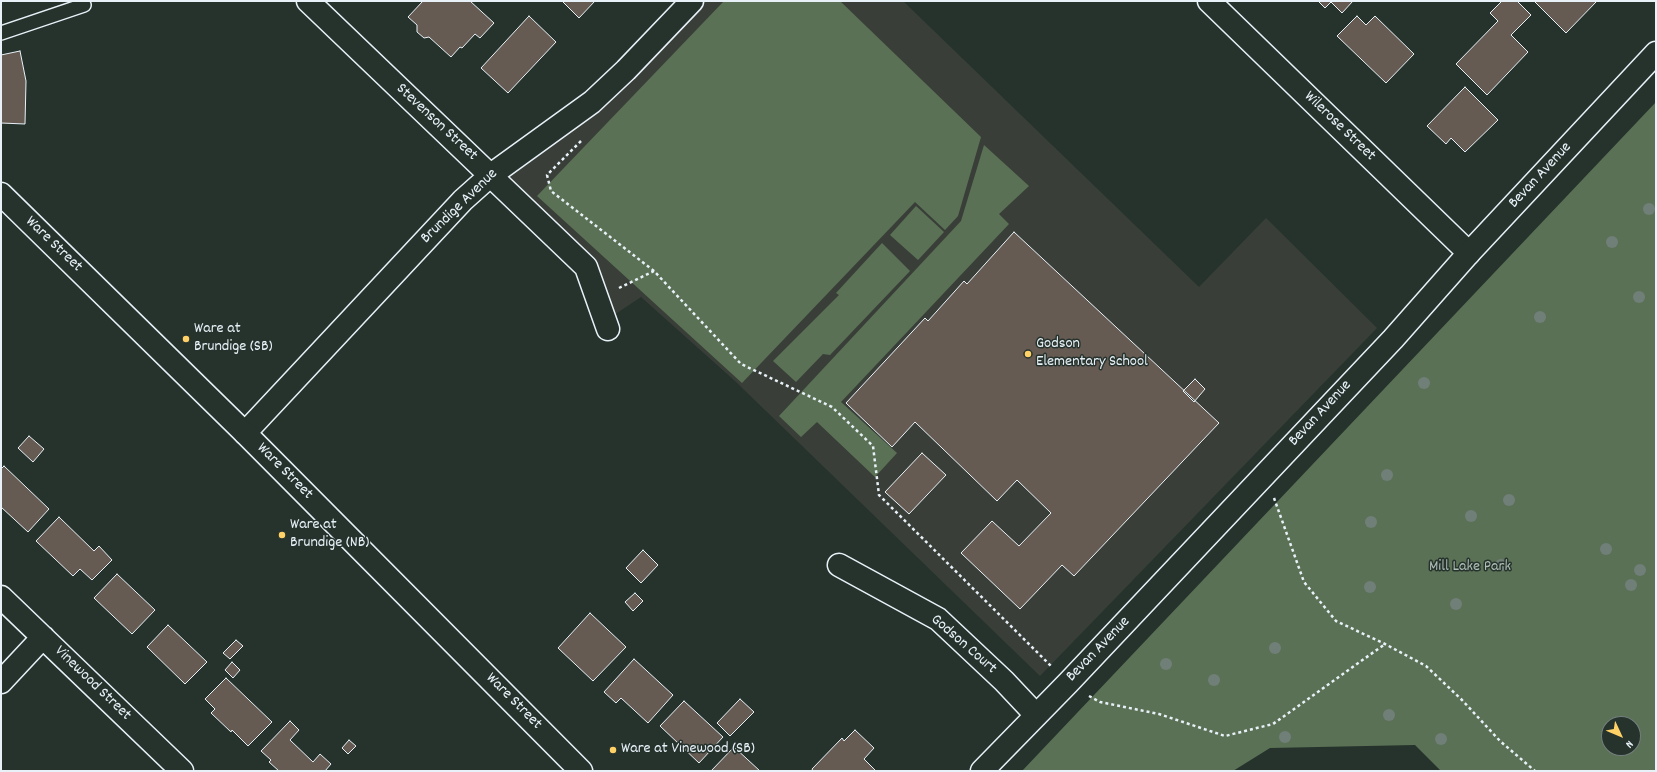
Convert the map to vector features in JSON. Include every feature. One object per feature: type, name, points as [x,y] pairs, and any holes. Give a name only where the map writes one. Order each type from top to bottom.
[{"type":"street","name":"Stevenson Street","points":[[308,1],[586,267],[608,329]]},
{"type":"street","name":"Brundige Avenue","points":[[245,433],[463,200],[491,175],[592,102],[626,70],[692,1]]},
{"type":"street","name":"Wilerose Street","points":[[1209,1],[1469,253]]},
{"type":"street","name":"Bevan Avenue","points":[[982,771],[1393,339],[1469,253],[1656,53]]},
{"type":"street","name":"Ware Street","points":[[1,194],[245,433],[581,771]]},
{"type":"street","name":"Godson Court","points":[[839,565],[938,619],[1004,681],[1036,715]]},
{"type":"street","name":"Vinewood Street","points":[[1,597],[182,771]]},
{"type":"street","points":[[1,682],[43,637]]},
{"type":"lane","points":[[1,33],[84,5]]},
{"type":"path","points":[[584,138],[547,175],[551,191],[654,271],[741,364],[832,407],[872,446],[879,495],[1068,682],[1100,702],[1159,714],[1225,736],[1273,724],[1385,644]]},
{"type":"path","points":[[597,298],[654,271]]},
{"type":"path","points":[[1264,475],[1281,513],[1304,582],[1336,621],[1385,644],[1426,666],[1462,700],[1500,741],[1535,771]]},
{"type":"shaded area","name":"Godson Elementary School","points":[[698,1],[903,1],[1199,287],[1266,218],[1377,328],[1040,676],[735,381],[641,297],[611,317],[591,266],[501,176]]},
{"type":"green space","points":[[724,1],[840,1],[981,137],[958,216],[945,230],[915,202],[742,383],[537,196]]},
{"type":"green space","name":"Mill Lake Park","points":[[1656,102],[1656,771],[1441,771],[1415,745],[1270,748],[1233,771],[1022,771]]},
{"type":"green space","points":[[984,145],[1029,186],[999,214],[1009,224],[841,402],[897,453],[875,477],[817,422],[801,437],[779,416],[961,221]]},
{"type":"green space","points":[[916,206],[944,232],[918,260],[890,235]]},
{"type":"green space","points":[[882,243],[910,271],[830,355],[823,354],[796,382],[773,361],[839,295],[836,293]]},
{"type":"building","points":[[423,1],[470,1],[494,23],[480,38],[475,34],[451,57],[429,37],[424,38],[417,32],[417,25],[408,17]]},
{"type":"building","points":[[562,1],[595,1],[579,18]]},
{"type":"building","points":[[1318,1],[1353,1],[1342,13],[1331,2],[1325,8]]},
{"type":"building","points":[[1502,1],[1517,1],[1531,15],[1511,35],[1528,52],[1487,95],[1456,64],[1498,21],[1490,13]]},
{"type":"building","points":[[1534,1],[1597,1],[1566,33]]},
{"type":"building","points":[[529,16],[556,42],[508,93],[481,68]]},
{"type":"building","points":[[1357,16],[1366,25],[1375,16],[1414,54],[1386,83],[1337,36]]},
{"type":"building","points":[[20,51],[26,81],[25,124],[1,123],[1,55]]},
{"type":"building","points":[[1465,87],[1498,120],[1465,152],[1451,138],[1446,144],[1427,126]]},
{"type":"building","points":[[1014,232],[1219,423],[1074,576],[1062,565],[1020,609],[961,553],[992,521],[1019,546],[1051,513],[1017,480],[997,501],[915,422],[892,447],[846,403],[925,318],[928,321],[964,281],[967,284]]},
{"type":"building","points":[[1195,379],[1205,389],[1194,402],[1183,391]]},
{"type":"building","points":[[29,436],[44,449],[33,462],[18,448]]},
{"type":"building","points":[[922,453],[946,475],[909,514],[885,492]]},
{"type":"building","points":[[4,466],[49,509],[28,532],[1,507],[1,469]]},
{"type":"building","points":[[59,517],[94,551],[99,546],[112,560],[92,580],[80,569],[73,576],[36,541]]},
{"type":"building","points":[[643,550],[658,565],[641,583],[626,568]]},
{"type":"building","points":[[117,574],[155,610],[132,634],[94,598]]},
{"type":"building","points":[[635,593],[643,601],[633,611],[625,602]]},
{"type":"building","points":[[590,613],[626,647],[593,681],[558,648]]},
{"type":"building","points":[[168,625],[207,662],[185,684],[147,647]]},
{"type":"building","points":[[236,640],[243,646],[230,659],[223,653]]},
{"type":"building","points":[[634,659],[673,695],[648,723],[621,698],[616,703],[604,692]]},
{"type":"building","points":[[232,662],[240,670],[233,678],[225,670]]},
{"type":"building","points":[[226,678],[272,722],[248,746],[232,730],[231,732],[211,713],[215,709],[205,699]]},
{"type":"building","points":[[740,699],[754,712],[730,736],[717,723]]},
{"type":"building","points":[[684,701],[723,737],[699,763],[660,726]]},
{"type":"building","points":[[290,721],[299,730],[290,740],[313,762],[320,754],[331,764],[325,771],[279,771],[269,762],[271,760],[261,751]]},
{"type":"building","points":[[855,730],[874,748],[864,759],[876,771],[813,771],[812,769],[842,738],[844,741]]},
{"type":"building","points":[[349,740],[356,746],[348,754],[342,748]]},
{"type":"building","points":[[734,747],[760,771],[711,771]]},
{"type":"place","name":"Ware at Brundige (SB)","points":[[186,339]]},
{"type":"place","name":"Godson Elementary School","points":[[1028,354]]},
{"type":"place","name":"Ware at Brundige (NB)","points":[[282,535]]},
{"type":"place","name":"Ware at Vinewood (SB)","points":[[613,750]]}]
